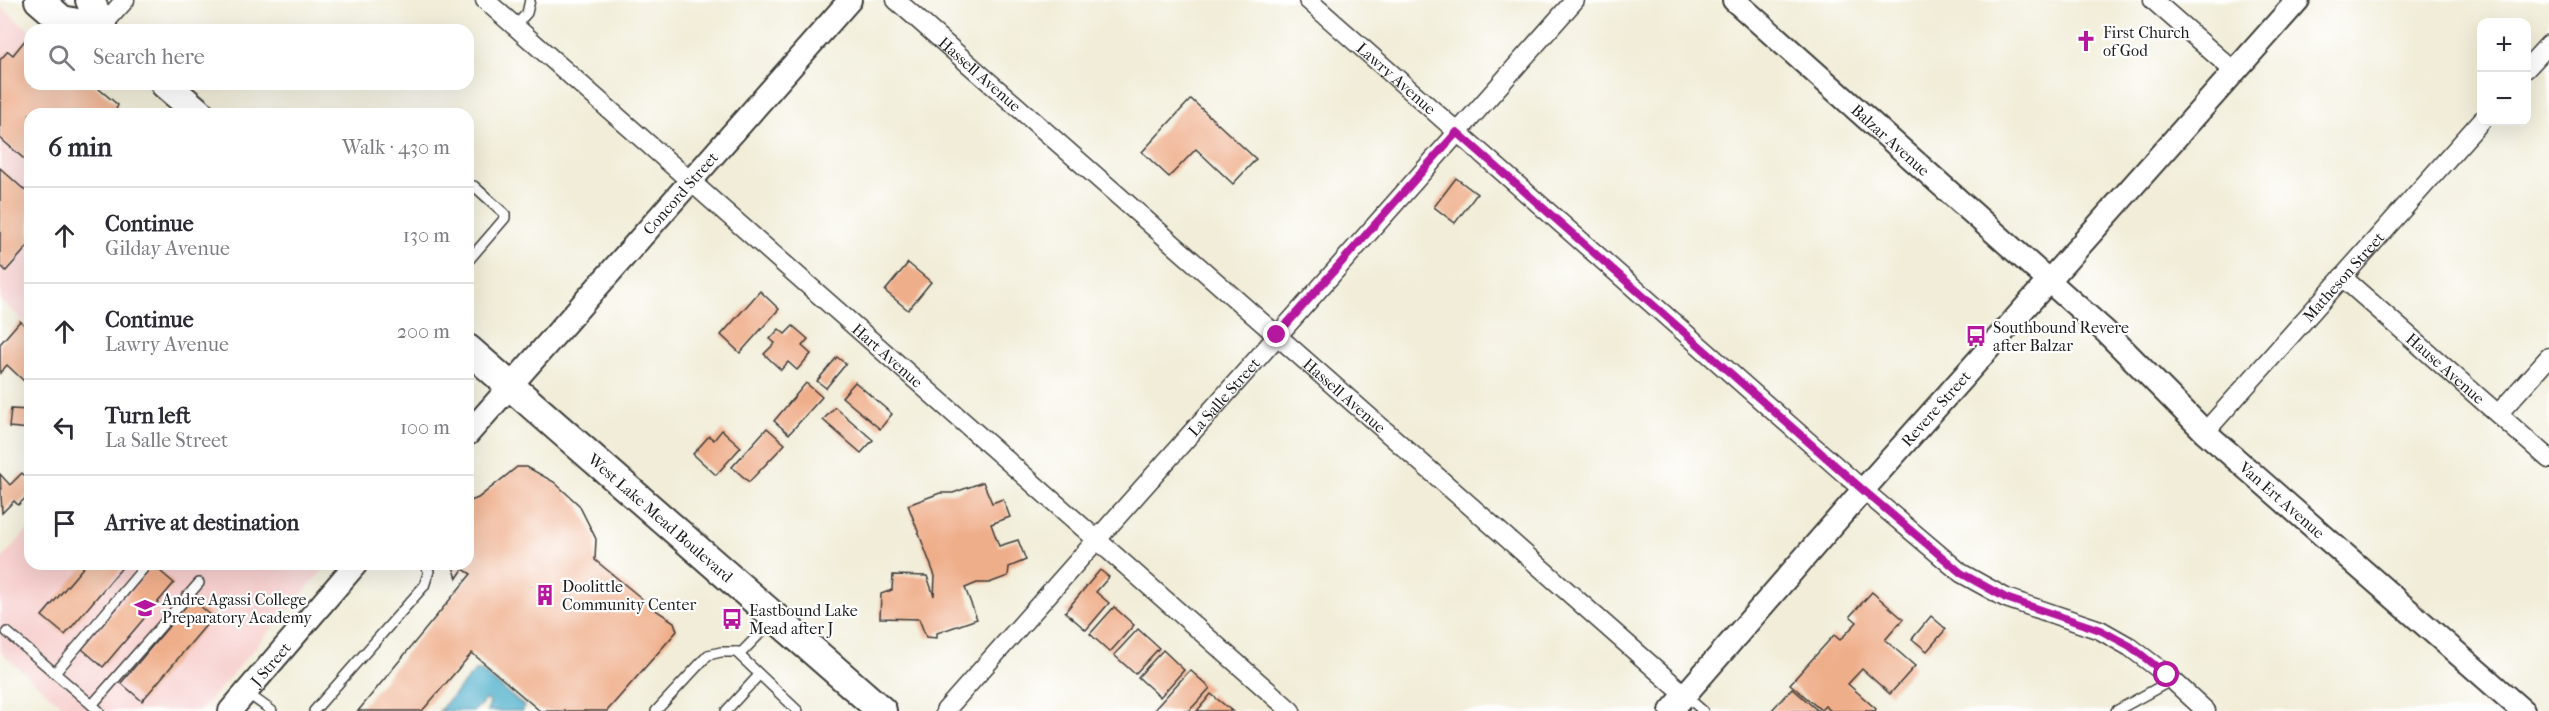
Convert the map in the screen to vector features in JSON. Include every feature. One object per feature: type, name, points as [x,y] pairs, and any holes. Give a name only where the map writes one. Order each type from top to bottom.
[{"type":"main road","points":[[39,0],[62,20],[80,24]]},
{"type":"main road","points":[[90,0],[100,24]]},
{"type":"main road","points":[[172,90],[193,108]]},
{"type":"main road","name":"West Lake Mead Boulevard","points":[[474,354],[882,711]]},
{"type":"street","points":[[106,24],[125,0]]},
{"type":"street","name":"Hart Avenue","points":[[485,0],[1291,711]]},
{"type":"street","name":"Concord Street","points":[[510,385],[849,0]]},
{"type":"street","name":"Hassell Avenue","points":[[896,0],[1277,335],[1678,703]]},
{"type":"street","name":"Lawry Avenue","points":[[1308,0],[1863,490],[1961,573],[2006,598],[2100,630],[2130,646],[2206,711]]},
{"type":"street","name":"La Salle Street","points":[[945,711],[1575,0]]},
{"type":"street","name":"Balzar Avenue","points":[[1734,0],[2048,281]]},
{"type":"street","points":[[2153,0],[2235,71]]},
{"type":"street","name":"Revere Street","points":[[1678,703],[1863,490],[2298,0]]},
{"type":"street","points":[[2531,64],[2549,44]]},
{"type":"street","name":"Matheson Street","points":[[2205,432],[2477,125]]},
{"type":"street","name":"Hause Avenue","points":[[2342,277],[2549,459]]},
{"type":"street","name":"Van Ert Avenue","points":[[2048,281],[2106,332],[2205,432],[2523,711]]},
{"type":"street","points":[[2498,414],[2549,357]]},
{"type":"street","points":[[474,427],[510,385]]},
{"type":"street","name":"J Street","points":[[230,711],[351,570]]},
{"type":"lane","points":[[515,26],[527,13],[530,0]]},
{"type":"lane","points":[[474,186],[505,214],[506,218],[474,254]]},
{"type":"lane","points":[[55,673],[142,570]]},
{"type":"lane","points":[[314,711],[424,586],[428,570]]},
{"type":"lane","points":[[7,632],[96,708],[199,583]]},
{"type":"lane","points":[[656,711],[708,655],[721,652],[742,652],[776,618]]},
{"type":"lane","points":[[735,652],[798,711]]},
{"type":"lane","points":[[726,711],[759,675]]},
{"type":"lane","points":[[2116,711],[2172,680]]},
{"type":"lane","points":[[246,692],[272,711]]},
{"type":"lane","points":[[1678,703],[1703,711]]},
{"type":"shaded area","points":[[0,5],[24,26],[24,90],[97,90],[118,108],[24,108],[24,321],[0,300]]},
{"type":"shaded area","name":"Andre Agassi College Preparatory Academy","points":[[24,534],[24,570],[323,570],[200,711],[68,711],[0,652],[0,561]]},
{"type":"water","points":[[476,670],[481,671],[524,706],[523,711],[487,711],[490,703],[486,699],[474,711],[439,711]]},
{"type":"building","points":[[24,41],[24,90],[100,90],[118,105],[117,108],[24,108],[24,159],[0,138],[0,60],[8,51],[13,55]]},
{"type":"building","points":[[1191,99],[1256,159],[1233,184],[1196,149],[1169,177],[1142,152]]},
{"type":"building","points":[[0,168],[24,190],[24,251],[6,271],[0,265]]},
{"type":"building","points":[[1456,178],[1477,194],[1455,223],[1434,207]]},
{"type":"building","points":[[908,263],[931,282],[908,310],[885,291]]},
{"type":"building","points":[[760,291],[779,309],[740,353],[721,335]]},
{"type":"building","points":[[20,321],[24,325],[24,381],[7,365],[0,373],[0,344]]},
{"type":"building","points":[[793,326],[808,339],[802,346],[811,354],[797,370],[788,362],[781,370],[764,354],[775,343],[770,339],[779,329],[785,334]]},
{"type":"building","points":[[837,357],[846,364],[826,388],[817,381]]},
{"type":"building","points":[[855,382],[892,414],[880,429],[842,397]]},
{"type":"building","points":[[806,383],[822,397],[789,434],[774,421]]},
{"type":"building","points":[[835,407],[873,440],[861,453],[823,420]]},
{"type":"building","points":[[11,409],[24,410],[24,428],[9,427]]},
{"type":"building","points":[[767,428],[785,444],[749,482],[732,467]]},
{"type":"building","points":[[722,430],[741,447],[716,475],[693,454],[709,436],[714,440]]},
{"type":"building","name":"Doolittle Community Center","points":[[517,467],[527,467],[554,482],[579,505],[596,539],[595,560],[657,611],[674,622],[677,631],[607,711],[540,711],[472,653],[422,711],[358,711],[471,574],[465,570],[474,570],[474,500]]},
{"type":"building","points":[[22,473],[24,475],[24,500],[18,505],[14,501],[2,513],[0,474],[10,485]]},
{"type":"building","points":[[983,482],[992,503],[1003,499],[1010,517],[991,524],[999,546],[1018,540],[1026,560],[1009,567],[1008,576],[965,588],[977,619],[937,633],[937,638],[926,637],[919,619],[880,618],[881,594],[892,590],[893,575],[927,576],[934,596],[935,576],[908,505],[940,493],[953,493]]},
{"type":"building","points":[[81,570],[120,570],[65,635],[42,616]]},
{"type":"building","points":[[149,570],[159,570],[174,583],[103,667],[82,649]]},
{"type":"building","name":"Doolittle Community Center","points":[[454,570],[462,570],[457,578]]},
{"type":"building","points":[[1100,570],[1109,577],[1096,592],[1109,603],[1086,630],[1065,612]]},
{"type":"building","points":[[1872,592],[1903,619],[1885,640],[1915,666],[1890,694],[1862,669],[1848,684],[1876,709],[1875,711],[1831,711],[1825,706],[1821,710],[1790,684],[1834,635],[1840,640],[1857,622],[1850,616]]},
{"type":"building","points":[[192,599],[213,617],[142,701],[121,683]]},
{"type":"building","points":[[1114,607],[1134,625],[1110,652],[1090,634]]},
{"type":"building","points":[[1931,616],[1946,629],[1927,651],[1912,639]]},
{"type":"building","points":[[1138,629],[1159,648],[1135,674],[1114,655]]},
{"type":"building","points":[[1163,650],[1184,670],[1160,697],[1138,677]]},
{"type":"building","points":[[1190,670],[1210,688],[1189,711],[1153,711]]},
{"type":"building","points":[[1792,688],[1818,711],[1771,711]]},
{"type":"building","points":[[1211,694],[1232,711],[1197,711]]},
{"type":"place","name":"First Church of God","points":[[2086,41]]},
{"type":"place","name":"Southbound Revere after Balzar","points":[[1976,336]]},
{"type":"place","name":"Doolittle Community Center","points":[[545,595]]},
{"type":"place","name":"Andre Agassi College Preparatory Academy","points":[[145,608]]},
{"type":"place","name":"Eastbound Lake Mead after J","points":[[732,619]]},
{"type":"route","points":[[1277,335],[1457,132],[1863,490],[1961,573],[2006,598],[2100,630],[2130,646],[2167,675]]}]
